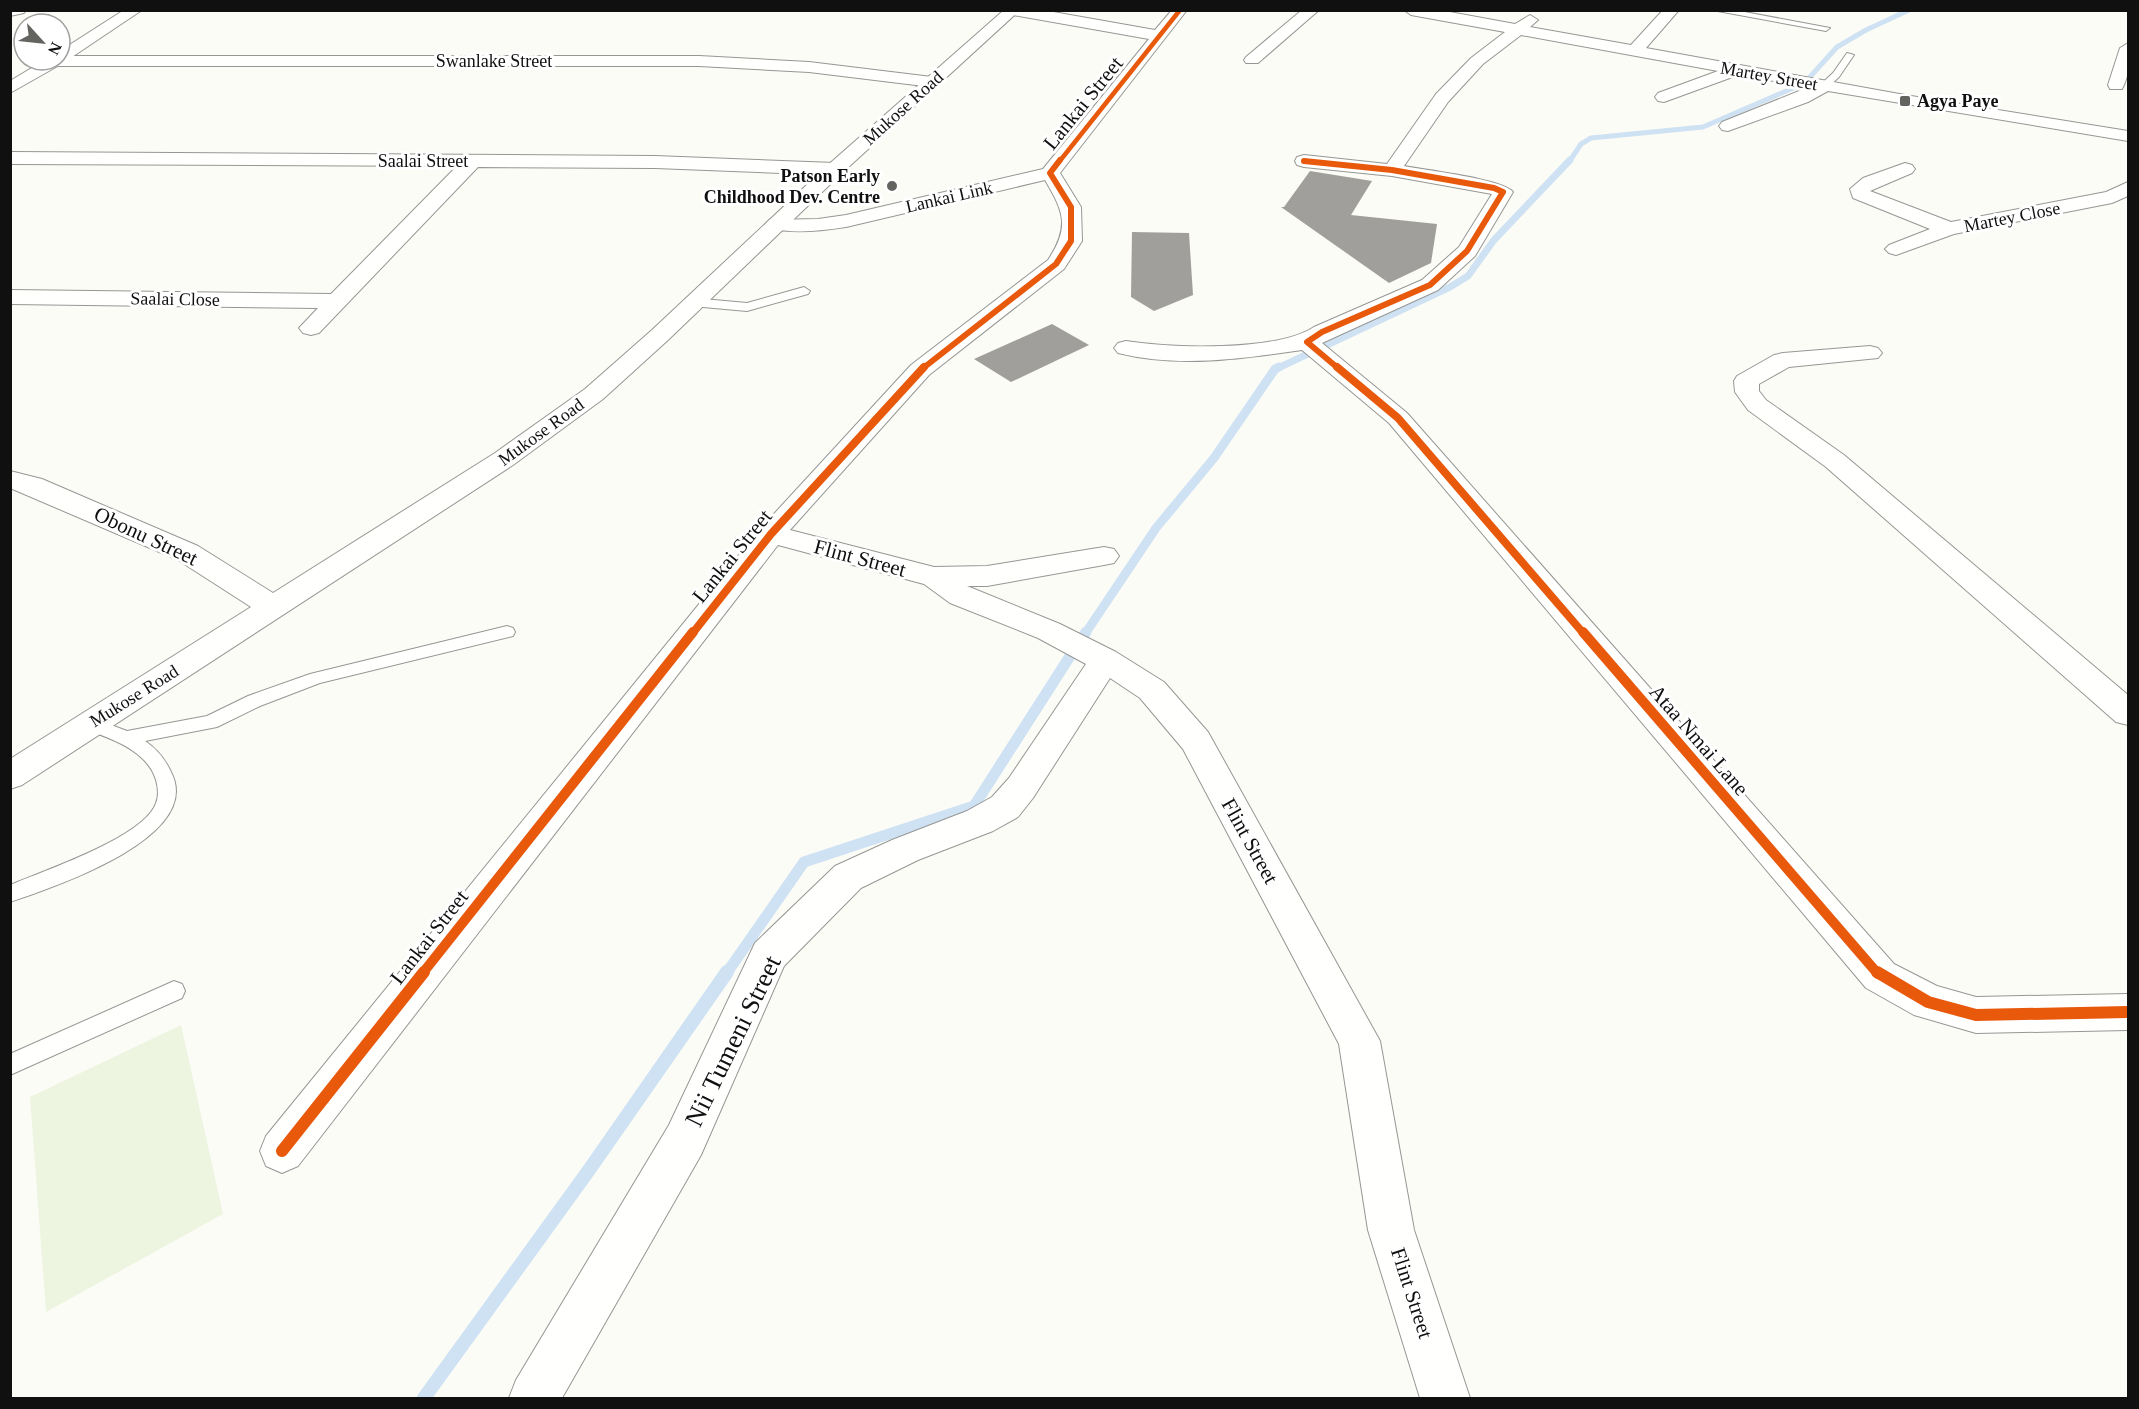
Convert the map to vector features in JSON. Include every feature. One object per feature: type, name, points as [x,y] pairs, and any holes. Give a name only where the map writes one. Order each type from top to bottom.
[{"type":"street","points":[[10,12],[19,10]]},
{"type":"street","points":[[72,50],[135,10]]},
{"type":"street","points":[[1013,10],[1160,36]]},
{"type":"street","name":"Mukose Road","points":[[10,776],[504,459],[557,422],[626,366],[835,169],[1013,10]]},
{"type":"street","name":"Lankai Street","points":[[282,1151],[771,534],[920,370],[1056,264],[1071,241],[1071,207],[1050,173],[1180,10]]},
{"type":"street","points":[[1252,60],[1312,10]]},
{"type":"street","name":"Martey Street","points":[[1411,10],[1824,86],[2128,136]]},
{"type":"street","points":[[1392,170],[1442,98],[1477,61],[1541,10]]},
{"type":"street","points":[[1635,50],[1672,10]]},
{"type":"street","points":[[2116,85],[2128,48]]},
{"type":"street","name":"Swanlake Street","points":[[72,60],[699,61],[809,67],[932,82]]},
{"type":"street","points":[[1664,97],[1735,70]]},
{"type":"street","points":[[10,88],[37,72]]},
{"type":"street","points":[[1728,126],[1803,98],[1824,86]]},
{"type":"street","name":"Saalai Street","points":[[10,158],[655,162],[835,169]]},
{"type":"street","points":[[311,328],[339,302],[473,161]]},
{"type":"street","points":[[1126,348],[1157,354],[1317,350],[1322,332],[1430,285],[1467,251],[1503,192],[1494,188],[1392,170],[1304,161]]},
{"type":"street","points":[[1905,169],[1870,182],[1860,189],[1860,194],[1949,230]]},
{"type":"street","name":"Lankai Link","points":[[776,224],[818,225],[846,221],[1050,173]]},
{"type":"street","name":"Martey Close","points":[[1896,249],[1949,230],[2112,198],[2128,188]]},
{"type":"street","name":"Saalai Close","points":[[10,297],[339,302]]},
{"type":"street","name":"Ataa Nmai Lane","points":[[1317,350],[1398,418],[1880,976],[1928,1002],[1976,1015],[2128,1012]]},
{"type":"street","points":[[1870,353],[1783,360],[1746,381],[1747,392],[1756,405],[1834,461],[2128,713]]},
{"type":"street","name":"Obonu Street","points":[[10,479],[32,485],[188,553],[274,607]]},
{"type":"street","name":"Flint Street","points":[[771,534],[934,577],[961,596],[1048,631],[1105,660],[1152,690],[1196,741],[1359,1041],[1391,1230],[1445,1398]]},
{"type":"street","points":[[934,577],[987,576],[1104,556]]},
{"type":"street","name":"Nii Tumeni Street","points":[[534,1398],[685,1140],[769,955],[848,878],[905,850],[980,821],[1005,807],[1021,788],[1105,660]]},
{"type":"lane","points":[[1721,11],[1766,14],[1826,28]]},
{"type":"lane","points":[[1824,86],[1836,75],[1850,56]]},
{"type":"lane","points":[[692,302],[727,307],[747,307],[804,291]]},
{"type":"lane","points":[[129,737],[211,722],[254,702],[316,678],[507,632]]},
{"type":"lane","points":[[10,894],[103,854],[129,840],[164,808],[167,795],[165,779],[156,759],[129,737],[90,724]]},
{"type":"lane","points":[[10,1065],[174,991]]},
{"type":"green space","points":[[181,1025],[223,1214],[46,1312],[30,1097]]},
{"type":"building","points":[[1310,171],[1372,181],[1351,215],[1437,224],[1431,263],[1389,283],[1281,207],[1284,207]]},
{"type":"building","points":[[1132,232],[1189,233],[1193,295],[1154,311],[1131,297]]},
{"type":"building","points":[[1052,324],[1089,345],[1011,382],[974,359]]},
{"type":"waterway","points":[[1809,78],[1837,47],[1866,30],[1909,10]]},
{"type":"waterway","points":[[1569,162],[1581,144],[1591,138],[1703,127],[1798,86]]},
{"type":"waterway","points":[[1276,369],[1450,287],[1468,276],[1494,240],[1570,160]]},
{"type":"waterway","points":[[1085,634],[1156,528],[1214,458],[1275,369],[1279,367]]},
{"type":"waterway","points":[[1083,637],[1086,632]]},
{"type":"waterway","points":[[726,974],[804,862],[974,806],[1072,653]]},
{"type":"waterway","points":[[424,1398],[589,1170],[727,972]]},
{"type":"cycle path","points":[[282,1151],[771,534],[920,370],[1056,264],[1071,241],[1071,207],[1050,173],[1180,10]]},
{"type":"cycle path","points":[[1304,161],[1392,170],[1494,188],[1503,192],[1467,251],[1430,285],[1322,332],[1307,342],[1398,418],[1880,976],[1928,1002],[1976,1015],[2128,1012]]},
{"type":"place","name":"Agya Paye","points":[[1905,101]]},
{"type":"place","name":"Patson Early Childhood Dev. Centre","points":[[892,186]]}]
